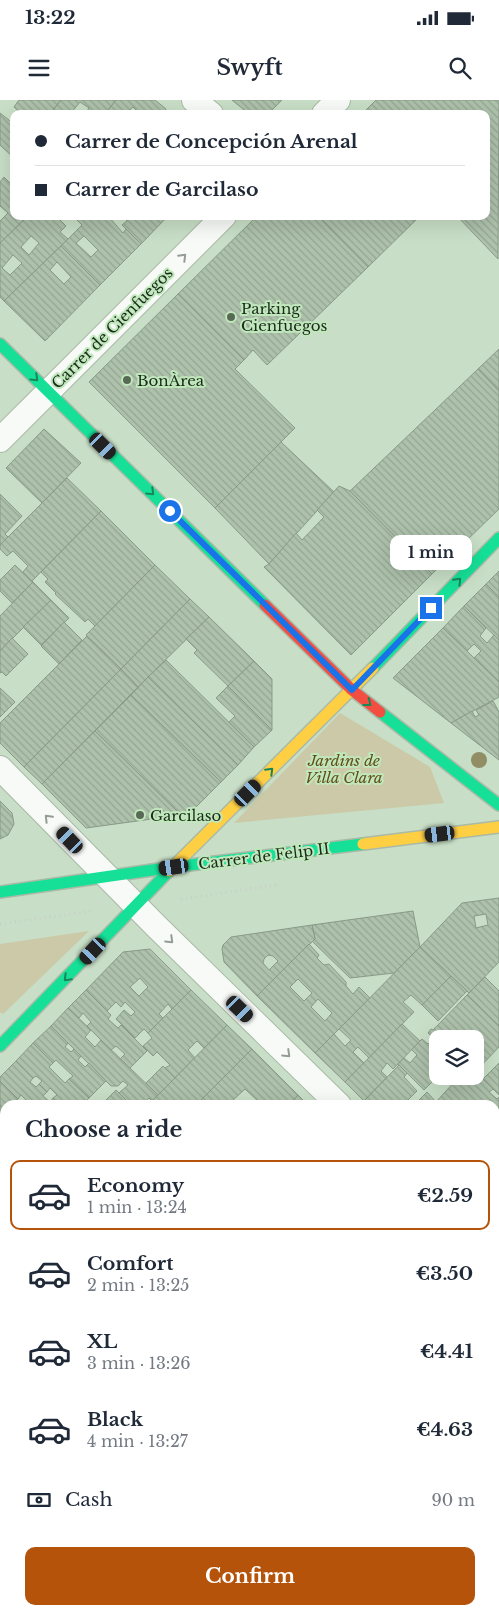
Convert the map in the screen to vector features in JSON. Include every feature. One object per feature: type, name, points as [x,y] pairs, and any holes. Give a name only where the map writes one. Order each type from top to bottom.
[{"type":"street","points":[[194,100],[206,110]]},
{"type":"street","points":[[328,110],[338,100]]},
{"type":"street","name":"Carrer de Cienfuegos","points":[[0,440],[220,220]]},
{"type":"street","points":[[0,344],[352,690],[499,805]]},
{"type":"street","points":[[0,1046],[174,867],[352,690],[499,538]]},
{"type":"street","points":[[0,768],[156,926],[334,1100]]},
{"type":"street","name":"Carrer de Felip II","points":[[0,892],[174,867],[499,827]]},
{"type":"path","points":[[0,924],[61,916]]},
{"type":"green space","name":"Jardins de Villa Clara","points":[[340,713],[430,767],[444,803],[234,823]]},
{"type":"green space","points":[[89,931],[3,1014],[0,1012],[0,944]]},
{"type":"building","points":[[19,100],[61,100],[53,110],[17,110],[14,107]]},
{"type":"building","points":[[61,100],[116,100],[108,110],[88,110],[89,108],[80,102],[73,110],[53,110]]},
{"type":"building","points":[[116,100],[155,100],[166,109],[136,110],[133,107],[130,110],[108,110]]},
{"type":"building","points":[[232,100],[282,100],[272,110],[244,110]]},
{"type":"building","points":[[376,100],[499,100],[498,259],[461,220],[490,220],[490,110],[366,110]]},
{"type":"building","points":[[0,113],[10,121],[10,154],[0,145]]},
{"type":"building","points":[[4,177],[10,183],[10,220],[24,220],[0,243],[0,221],[8,213],[0,206],[0,182]]},
{"type":"building","points":[[24,220],[60,220],[66,226],[60,232],[68,239],[4,301],[0,297],[0,243]],"holes":[[[31,236],[39,243],[29,255],[21,247]],[[13,255],[22,263],[10,275],[2,268]]]},
{"type":"building","points":[[77,220],[112,220],[123,233],[126,229],[141,244],[100,285],[61,246],[82,225]],"holes":[[[84,236],[98,250],[91,257],[76,243]]]},
{"type":"building","points":[[164,220],[141,244],[122,225],[127,221]]},
{"type":"building","points":[[253,220],[322,220],[368,267],[267,365],[253,350],[244,360],[178,294]]},
{"type":"building","points":[[322,220],[416,220],[368,267]]},
{"type":"building","points":[[61,246],[100,285],[45,341],[4,301]],"holes":[[[57,262],[71,277],[64,284],[50,270]]]},
{"type":"building","points":[[178,294],[244,360],[235,369],[295,428],[215,508],[89,382]]},
{"type":"building","points":[[499,349],[499,391],[478,369]]},
{"type":"building","points":[[478,369],[499,391],[499,509],[432,574],[350,491]]},
{"type":"building","points":[[44,429],[81,463],[42,503],[6,468]]},
{"type":"building","points":[[281,442],[334,492],[269,564],[215,508]]},
{"type":"building","points":[[67,478],[101,511],[32,581],[23,572],[28,566],[13,551],[7,556],[0,549],[0,545]]},
{"type":"building","points":[[339,486],[350,491],[432,574],[351,655],[264,567],[269,564],[296,533],[302,540],[324,517],[317,510]]},
{"type":"building","points":[[0,494],[22,516],[5,534],[8,537],[0,545]]},
{"type":"building","points":[[101,511],[155,565],[95,626],[88,619],[85,622],[55,594],[45,582],[48,579],[41,572]]},
{"type":"building","points":[[15,565],[33,582],[12,603],[0,591],[0,580]]},
{"type":"building","points":[[155,565],[190,599],[121,669],[86,635]]},
{"type":"building","points":[[499,571],[499,597],[486,584]]},
{"type":"building","points":[[33,582],[51,600],[0,651],[0,616]]},
{"type":"building","points":[[486,584],[499,597],[499,640],[464,606]]},
{"type":"building","points":[[190,599],[209,617],[138,687],[121,669]]},
{"type":"building","points":[[51,600],[69,618],[41,645],[23,627]]},
{"type":"building","points":[[464,606],[486,628],[480,636],[487,643],[494,635],[499,640],[499,682],[474,658],[481,651],[474,644],[467,651],[443,628]]},
{"type":"building","points":[[209,617],[254,661],[228,686],[194,653],[197,650],[186,639]]},
{"type":"building","points":[[64,622],[82,640],[59,664],[41,646]]},
{"type":"building","points":[[443,628],[499,682],[499,697],[451,723],[393,678]]},
{"type":"building","points":[[87,636],[121,669],[24,767],[0,743],[0,723]]},
{"type":"building","points":[[12,638],[28,654],[6,676],[2,672],[0,673],[0,651]]},
{"type":"building","points":[[166,660],[254,747],[238,765],[148,677]]},
{"type":"building","points":[[254,661],[272,679],[272,730],[228,686]]},
{"type":"building","points":[[121,669],[138,687],[42,784],[24,767]]},
{"type":"building","points":[[148,677],[238,765],[221,782],[131,695]]},
{"type":"building","points":[[228,686],[272,730],[254,747],[229,722],[235,716],[216,698]]},
{"type":"building","points":[[0,688],[15,702],[0,717]]},
{"type":"building","points":[[131,695],[221,782],[189,814],[181,815],[95,731]]},
{"type":"building","points":[[493,701],[499,712],[499,760],[451,723],[472,711],[475,717],[479,715],[476,710]]},
{"type":"building","points":[[95,731],[181,815],[86,828],[42,784]]},
{"type":"building","points":[[0,801],[12,813],[14,824],[8,835],[0,839]]},
{"type":"building","points":[[499,898],[499,962],[469,993],[420,947],[462,903]],"holes":[[[486,914],[488,925],[476,928],[474,916]]]},
{"type":"building","points":[[413,911],[420,947],[394,973],[350,978],[312,941],[315,939],[312,925]]},
{"type":"building","points":[[312,925],[315,939],[257,996],[224,962],[223,945],[231,937]],"holes":[[[268,955],[273,956],[278,961],[269,970],[263,963],[264,959]]]},
{"type":"building","points":[[309,944],[319,955],[317,958],[324,965],[329,964],[346,982],[346,986],[353,994],[359,987],[370,998],[315,1053],[257,996]],"holes":[[[298,979],[312,993],[304,1001],[290,987]],[[318,999],[332,1013],[325,1021],[311,1007]]]},
{"type":"building","points":[[420,947],[451,976],[422,1005],[411,995],[403,1002],[414,1012],[369,1058],[358,1047],[353,1052],[364,1063],[345,1082],[315,1053],[334,1034],[345,1046],[351,1040],[339,1029]]},
{"type":"building","points":[[150,949],[191,990],[172,1009],[168,1004],[159,1014],[163,1018],[148,1033],[144,1029],[135,1038],[116,1019],[124,1010],[131,1016],[135,1012],[125,1002],[121,1007],[116,1002],[107,1011],[86,990],[123,952]],"holes":[[[140,978],[148,987],[139,996],[130,987]]]},
{"type":"building","points":[[451,976],[467,991],[438,1021],[422,1005]]},
{"type":"building","points":[[485,977],[499,991],[498,1025],[467,995]]},
{"type":"building","points":[[86,990],[111,1015],[108,1019],[118,1028],[121,1025],[147,1051],[130,1068],[120,1059],[125,1054],[116,1046],[111,1050],[87,1026],[91,1022],[83,1013],[79,1018],[68,1008]]},
{"type":"building","points":[[191,990],[227,1025],[204,1048],[197,1041],[188,1050],[195,1058],[175,1078],[165,1068],[170,1065],[157,1052],[153,1056],[143,1046],[152,1038],[148,1033]]},
{"type":"building","points":[[467,995],[499,1026],[499,1047],[484,1063],[484,1030],[433,1030]]},
{"type":"building","points":[[68,1008],[91,1030],[85,1037],[95,1047],[101,1040],[158,1095],[153,1100],[149,1098],[147,1100],[126,1100],[119,1093],[128,1085],[123,1081],[118,1086],[111,1086],[51,1026]]},
{"type":"building","points":[[402,1024],[420,1041],[393,1069],[387,1063],[381,1071],[387,1077],[365,1100],[345,1082]]},
{"type":"building","points":[[227,1025],[252,1049],[201,1100],[153,1100]]},
{"type":"building","points":[[51,1026],[68,1043],[65,1047],[71,1052],[74,1049],[81,1056],[78,1060],[85,1067],[89,1063],[106,1081],[89,1098],[69,1079],[73,1076],[56,1060],[53,1063],[33,1043]]},
{"type":"building","points":[[422,1039],[428,1044],[429,1085],[424,1090],[398,1064],[404,1058],[410,1063],[417,1055],[411,1049]]},
{"type":"building","points":[[33,1043],[53,1063],[49,1067],[65,1083],[69,1079],[89,1098],[87,1100],[55,1100],[53,1098],[57,1095],[50,1088],[47,1092],[39,1084],[42,1081],[36,1076],[33,1078],[16,1061]]},
{"type":"building","points":[[252,1049],[298,1095],[294,1100],[257,1100],[245,1089],[233,1100],[201,1100]]},
{"type":"building","points":[[16,1061],[33,1078],[30,1082],[36,1087],[39,1084],[47,1092],[43,1096],[48,1100],[26,1100],[21,1095],[18,1099],[0,1081],[0,1077]]},
{"type":"building","points":[[499,1063],[499,1095],[484,1080]]},
{"type":"building","points":[[399,1065],[407,1073],[404,1077],[417,1091],[408,1100],[365,1100]]},
{"type":"building","points":[[163,1066],[175,1078],[158,1095],[146,1083]]},
{"type":"building","points":[[484,1079],[493,1089],[489,1092],[497,1099],[499,1097],[499,1100],[438,1100],[451,1085],[484,1085]]},
{"type":"building","points":[[0,1081],[18,1099],[0,1100]]},
{"type":"building","points":[[116,1090],[126,1100],[106,1100]]},
{"type":"building","points":[[427,1092],[434,1100],[419,1100]]},
{"type":"building","points":[[298,1095],[303,1100],[294,1100]]},
{"type":"traffic: fast","points":[[0,344],[265,605]]},
{"type":"traffic: fast","points":[[373,668],[499,538]]},
{"type":"traffic: fast","points":[[380,712],[499,805]]},
{"type":"traffic: fast","points":[[0,892],[173,867],[363,844]]},
{"type":"traffic: fast","points":[[0,1046],[169,871]]},
{"type":"traffic: slow","points":[[169,871],[373,668]]},
{"type":"traffic: slow","points":[[363,844],[499,827]]},
{"type":"traffic: jam","points":[[265,605],[352,690],[380,712]]},
{"type":"place","name":"Parking Cienfuegos","points":[[231,317]]},
{"type":"place","name":"BonÀrea","points":[[127,380]]},
{"type":"place","name":"Garcilaso","points":[[140,815]]},
{"type":"route","points":[[170,511],[352,690],[431,608]]}]
